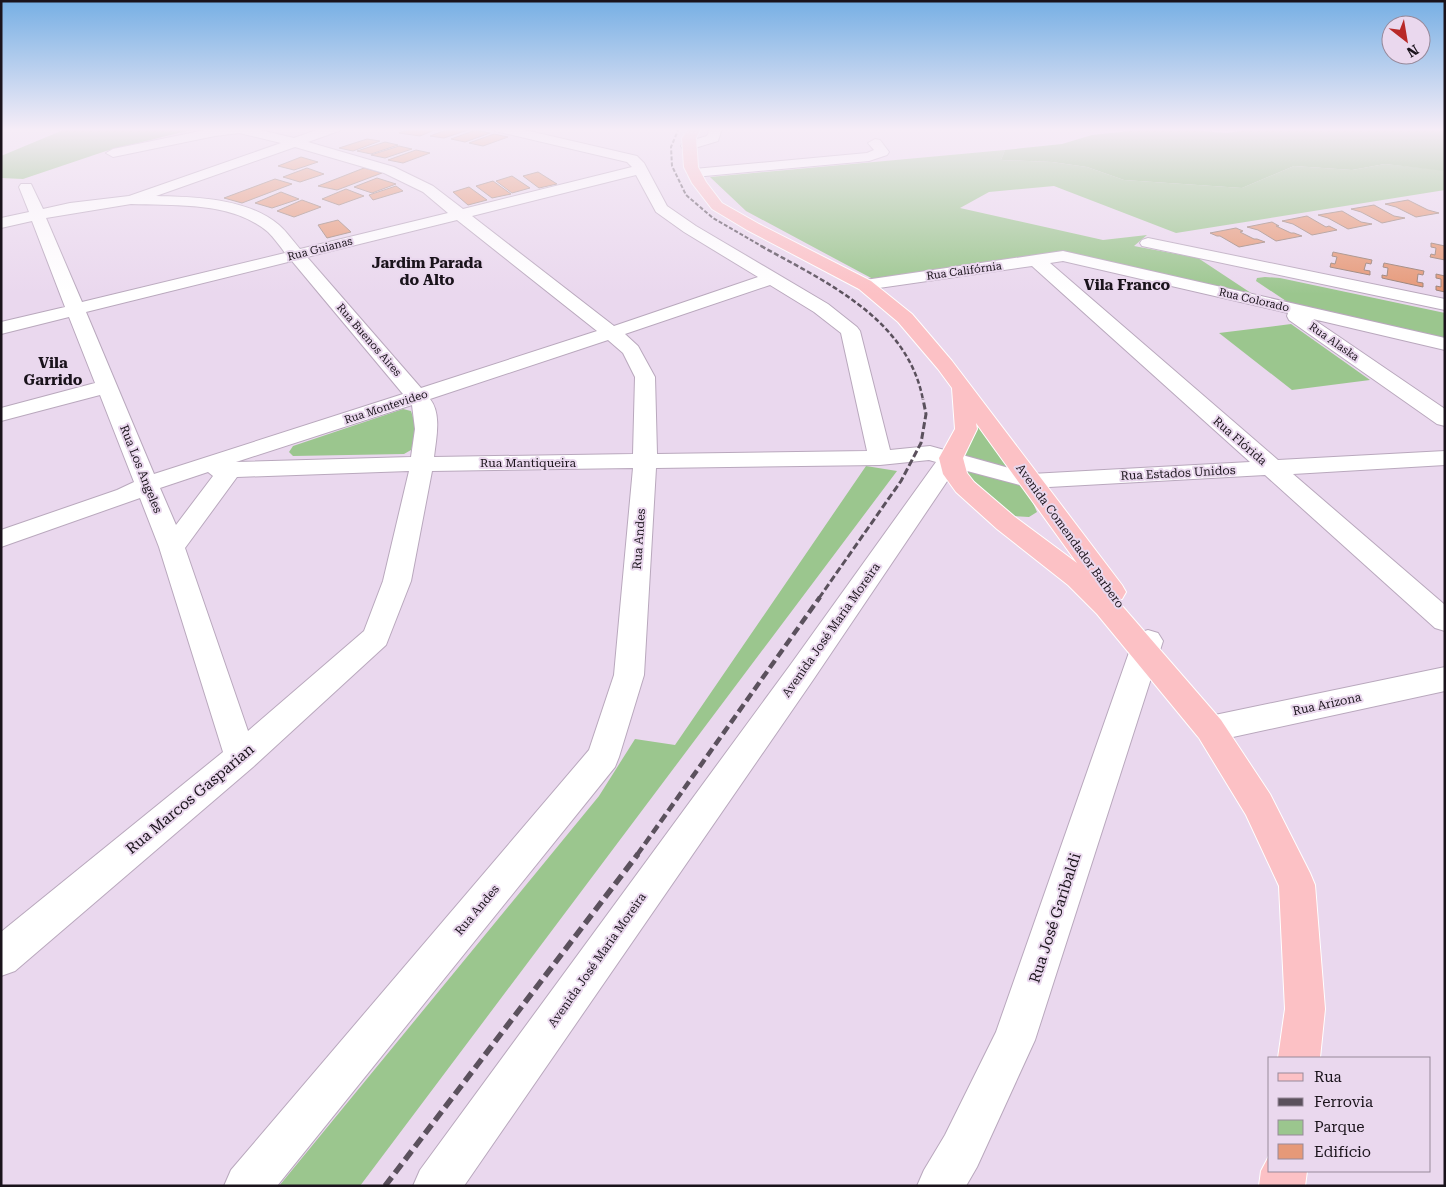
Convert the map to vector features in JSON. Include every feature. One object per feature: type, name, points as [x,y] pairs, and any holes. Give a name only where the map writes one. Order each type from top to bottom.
[{"type":"main road","name":"Avenida Comendador Barbero","points":[[699,183],[717,206],[865,286],[905,318],[962,388],[1031,481],[1146,647],[1210,730],[1258,805],[1297,885],[1305,1009],[1299,1057]]},
{"type":"main road","points":[[951,458],[966,429],[962,388]]},
{"type":"main road","name":"Avenida Comendador Barbero","points":[[951,458],[955,474],[965,487],[999,517],[1078,578],[1146,647]]},
{"type":"main road","points":[[999,517],[1020,523],[1032,522],[1048,514],[1049,507]]},
{"type":"main road","points":[[1282,1186],[1284,1172]]},
{"type":"street","points":[[1,223],[70,208],[131,200],[178,183]]},
{"type":"street","name":"Rua Andes","points":[[247,1186],[604,757],[629,675],[645,462],[645,377],[631,350],[611,333],[503,250],[462,214],[428,189],[416,183]]},
{"type":"street","name":"Rua Guianas","points":[[1,328],[585,183]]},
{"type":"street","points":[[647,183],[662,209],[821,308],[850,332],[880,458],[930,453],[1031,481]]},
{"type":"street","name":"Rua Los Angeles","points":[[26,187],[172,547],[241,757]]},
{"type":"street","name":"Rua Buenos Aires","points":[[131,200],[210,203],[236,209],[261,219],[274,230],[296,255],[424,405],[426,429],[422,464],[397,581],[376,637]]},
{"type":"street","points":[[1148,243],[1445,305]]},
{"type":"street","name":"Rua Califórnia","points":[[865,286],[1063,256]]},
{"type":"street","name":"Rua Colorado","points":[[1063,256],[1445,344]]},
{"type":"street","name":"Rua Flórida","points":[[1036,260],[1445,621]]},
{"type":"street","name":"Rua Alaska","points":[[1232,260],[1231,266],[1237,274],[1445,419]]},
{"type":"street","name":"Rua Montevideo","points":[[1,539],[126,495],[148,484],[177,474],[611,333],[772,278]]},
{"type":"street","points":[[1,415],[107,386]]},
{"type":"street","name":"Rua Mantiqueira","points":[[177,474],[231,470],[422,464],[880,458]]},
{"type":"street","name":"Avenida José Maria Moreira","points":[[436,1186],[802,672],[951,458]]},
{"type":"street","name":"Rua Estados Unidos","points":[[1031,481],[1445,458]]},
{"type":"street","points":[[172,547],[231,470]]},
{"type":"street","name":"Rua Marcos Gasparian","points":[[1,957],[241,757],[376,637]]},
{"type":"street","name":"Rua José Garibaldi","points":[[940,1186],[961,1152],[1014,1040],[1123,710],[1146,647]]},
{"type":"street","name":"Rua Arizona","points":[[1210,730],[1445,679]]},
{"type":"green space","points":[[717,183],[1174,183],[1242,188],[1253,183],[1445,183],[1445,190],[1176,233],[1054,186],[989,192],[960,208],[1103,240],[1147,235],[1134,246],[1198,258],[1254,295],[1061,251],[873,279],[746,211]]},
{"type":"green space","points":[[1174,183],[1253,183],[1242,188]]},
{"type":"green space","points":[[1257,278],[1280,278],[1445,313],[1445,338],[1289,303],[1256,281]]},
{"type":"green space","points":[[1291,324],[1370,380],[1292,390],[1219,333]]},
{"type":"green space","points":[[974,408],[1025,485],[1037,512],[1029,517],[1014,516],[967,475],[960,462]]},
{"type":"green space","points":[[403,409],[411,411],[417,430],[411,450],[404,454],[293,456],[289,452],[293,446]]},
{"type":"green space","points":[[866,466],[897,471],[360,1186],[279,1186],[599,796],[635,739],[675,745]]},
{"type":"building","points":[[263,183],[292,184],[242,203],[224,198]]},
{"type":"building","points":[[325,183],[354,183],[337,190],[318,186]]},
{"type":"building","points":[[363,183],[396,184],[372,193],[354,187]]},
{"type":"building","points":[[496,183],[511,194],[492,198],[476,186]]},
{"type":"building","points":[[499,183],[523,183],[530,188],[512,193]]},
{"type":"building","points":[[533,183],[557,184],[539,188]]},
{"type":"building","points":[[396,186],[403,191],[373,200],[369,195]]},
{"type":"building","points":[[469,187],[487,200],[468,205],[453,192]]},
{"type":"building","points":[[346,189],[364,196],[339,205],[322,199]]},
{"type":"building","points":[[281,192],[299,199],[272,208],[255,203]]},
{"type":"building","points":[[302,200],[321,207],[294,217],[277,211]]},
{"type":"building","points":[[1408,200],[1439,213],[1416,217],[1385,204]]},
{"type":"building","points":[[1374,205],[1394,216],[1405,218],[1382,223],[1351,209]]},
{"type":"building","points":[[1342,211],[1361,222],[1372,224],[1348,229],[1328,218],[1318,215]]},
{"type":"building","points":[[1307,216],[1326,227],[1329,226],[1337,230],[1312,235],[1293,224],[1282,221]]},
{"type":"building","points":[[338,220],[351,232],[327,238],[318,225]]},
{"type":"building","points":[[1272,222],[1291,233],[1302,236],[1276,241],[1258,230],[1247,227]]},
{"type":"building","points":[[1236,228],[1254,239],[1265,242],[1239,247],[1220,236],[1210,233]]},
{"type":"building","points":[[1431,243],[1445,246],[1445,260],[1430,257],[1431,254],[1435,255],[1436,248],[1431,247]]},
{"type":"building","points":[[1333,252],[1372,260],[1371,264],[1366,263],[1364,270],[1370,271],[1370,275],[1330,267],[1331,263],[1335,264],[1337,257],[1332,256]]},
{"type":"building","points":[[1384,263],[1424,271],[1423,275],[1418,274],[1417,282],[1423,283],[1423,287],[1382,278],[1382,275],[1387,276],[1388,268],[1383,267]]},
{"type":"building","points":[[1436,274],[1445,276],[1445,292],[1436,290],[1436,286],[1441,287],[1441,279],[1436,278]]},
{"type":"railway","points":[[680,183],[686,195],[713,218],[763,247]]},
{"type":"railway","points":[[761,246],[837,289],[861,306],[882,325],[900,347],[914,372],[923,400]]},
{"type":"railway","points":[[819,598],[901,481],[921,443],[926,414],[923,399]]},
{"type":"railway","points":[[637,855],[820,597]]},
{"type":"railway","points":[[385,1186],[638,854]]},
{"type":"district","name":"Jardim Parada do Alto","points":[[427,272]]},
{"type":"district","name":"Vila Franco","points":[[1127,285]]},
{"type":"district","name":"Vila Garrido","points":[[53,372]]}]
